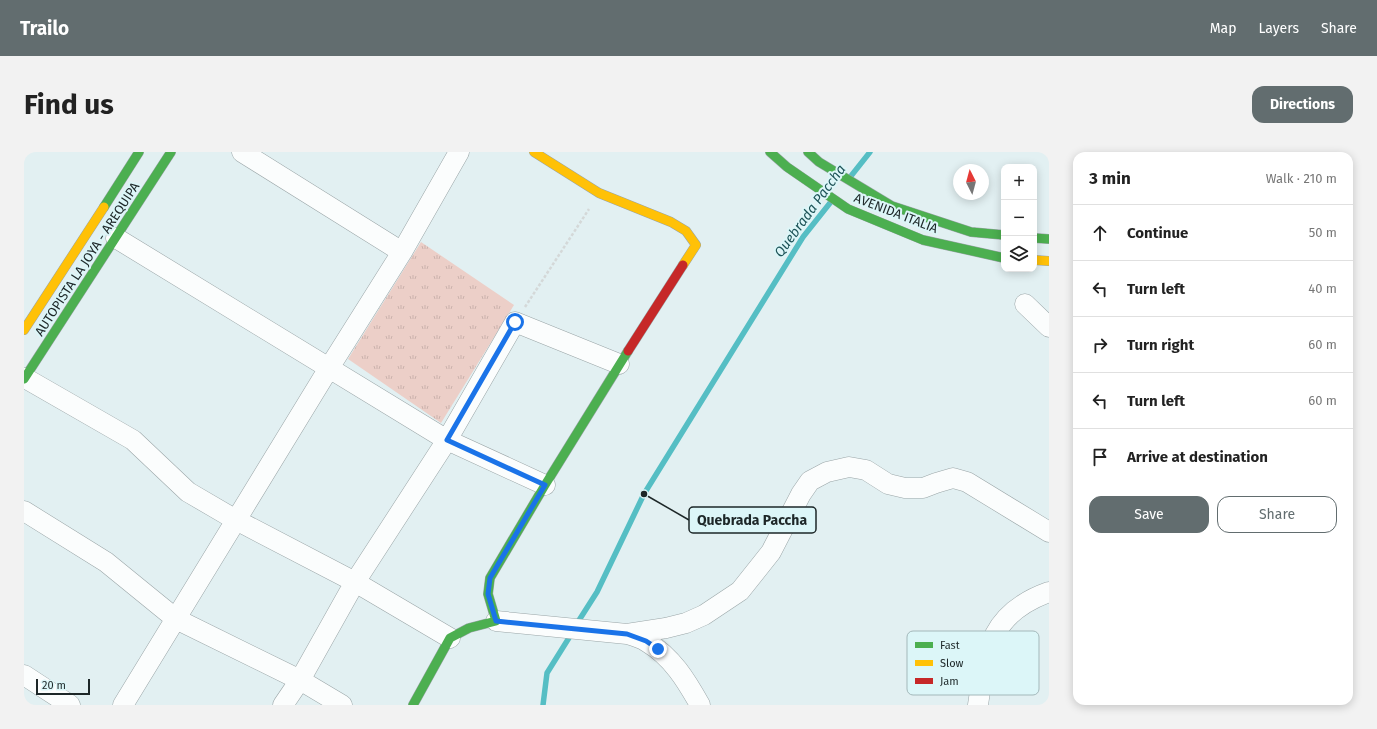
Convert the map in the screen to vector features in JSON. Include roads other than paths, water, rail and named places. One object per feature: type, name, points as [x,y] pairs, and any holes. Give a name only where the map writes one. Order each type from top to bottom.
[{"type":"main road","name":"AUTOPISTA LA JOYA - AREQUIPA","points":[[24,330],[138,152]]},
{"type":"main road","name":"AUTOPISTA LA JOYA - AREQUIPA","points":[[24,379],[171,152]]},
{"type":"main road","points":[[413,705],[450,638],[469,628],[496,621],[488,594],[490,578],[619,364],[696,245],[686,231],[671,222],[599,193],[534,152]]},
{"type":"main road","name":"AVENIDA ITALIA","points":[[770,152],[787,167],[848,209],[923,240],[1001,257]]},
{"type":"main road","name":"AVENIDA ITALIA","points":[[808,152],[819,162],[892,206],[971,232],[1001,235]]},
{"type":"main road","points":[[1037,238],[1049,239]]},
{"type":"main road","points":[[1037,260],[1049,261]]},
{"type":"street","points":[[242,152],[402,252]]},
{"type":"street","points":[[123,705],[329,368],[402,252],[459,152]]},
{"type":"street","points":[[116,238],[447,440],[545,485]]},
{"type":"street","points":[[1025,304],[1049,327]]},
{"type":"street","points":[[284,705],[300,680],[355,582],[447,440],[515,322],[619,364]]},
{"type":"street","points":[[24,379],[133,440],[188,492],[236,520],[355,582],[450,638]]},
{"type":"street","points":[[496,621],[627,634],[666,628],[686,623],[704,615],[740,591],[754,575],[771,552],[801,494],[810,481],[827,472],[849,467],[866,470],[888,484],[905,488],[923,488],[954,478],[967,482],[1049,532]]},
{"type":"street","points":[[24,511],[106,562],[176,619],[300,680],[342,705]]},
{"type":"street","points":[[996,631],[1002,622],[1014,610],[1028,601],[1049,592]]},
{"type":"street","points":[[627,634],[646,641],[673,662],[686,680],[700,705]]},
{"type":"street","points":[[24,675],[70,705]]},
{"type":"street","points":[[978,705],[980,695]]},
{"type":"waterway","name":"Quebrada Paccha","points":[[851,176],[870,152]]},
{"type":"waterway","name":"Quebrada Paccha","points":[[576,625],[597,592],[644,494],[803,237],[830,203]]},
{"type":"waterway","name":"Quebrada Paccha","points":[[543,705],[547,673],[572,633]]},
{"type":"place","name":"Quebrada Paccha","points":[[644,494]]}]
